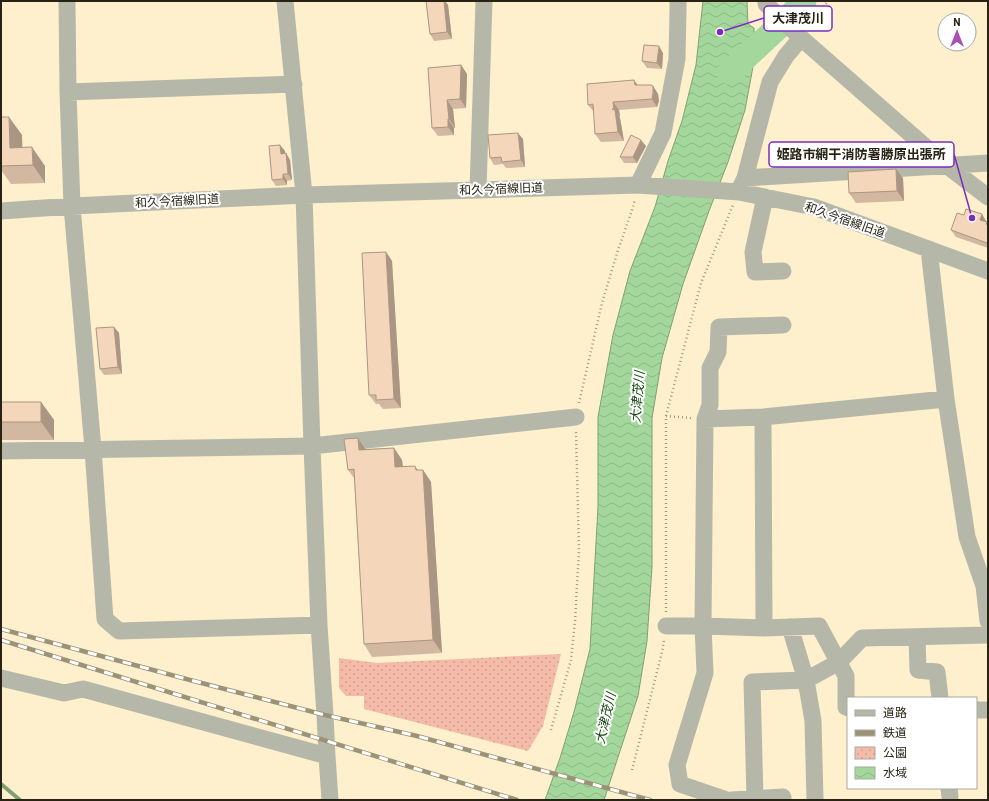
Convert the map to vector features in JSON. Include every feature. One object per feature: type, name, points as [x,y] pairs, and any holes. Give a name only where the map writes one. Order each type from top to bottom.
[{"type":"street","points":[[67,1],[68,92],[72,206],[93,449],[104,618],[119,630],[319,625]]},
{"type":"street","points":[[285,1],[304,194],[319,625],[330,800]]},
{"type":"street","points":[[478,190],[484,1]]},
{"type":"street","points":[[638,185],[663,133],[677,59],[678,1]]},
{"type":"street","points":[[766,2],[801,38],[946,165],[988,197]]},
{"type":"street","points":[[801,38],[786,56],[770,82],[742,185],[946,165],[988,163]]},
{"type":"street","points":[[68,92],[294,84]]},
{"type":"street","name":"和久今宿線旧道","points":[[1,212],[72,206],[304,194],[638,185],[742,185],[765,197],[814,207],[988,271]]},
{"type":"street","points":[[765,197],[753,252],[755,272],[783,272]]},
{"type":"street","points":[[929,249],[946,399],[967,537],[984,586],[988,621]]},
{"type":"street","points":[[727,800],[680,784],[677,765],[705,673],[703,626],[705,419],[710,405],[710,368],[718,352],[719,327],[783,325]]},
{"type":"street","points":[[705,419],[763,417],[946,399]]},
{"type":"street","points":[[1,451],[312,446],[576,417]]},
{"type":"street","points":[[763,417],[764,628]]},
{"type":"street","points":[[666,626],[764,628],[819,626],[846,676],[847,708]]},
{"type":"street","points":[[790,627],[806,680],[813,721],[815,800]]},
{"type":"street","points":[[755,799],[752,682],[806,680],[839,662],[862,638],[988,635]]},
{"type":"street","points":[[917,637],[918,670],[937,672],[940,697]]},
{"type":"street","points":[[1,678],[64,693],[83,690],[327,756]]},
{"type":"street","points":[[977,710],[988,710]]},
{"type":"street","points":[[732,800],[783,797]]},
{"type":"path","points":[[801,38],[828,1]]},
{"type":"path","points":[[550,730],[571,660],[575,621],[579,550],[576,417],[602,304],[631,213],[638,185]]},
{"type":"path","points":[[632,770],[662,652],[666,626],[666,416],[701,283],[742,185]]},
{"type":"path","points":[[666,416],[705,419]]},
{"type":"green space","points":[[561,654],[543,726],[528,751],[364,709],[364,696],[346,696],[339,688],[339,658],[377,663]]},
{"type":"water","points":[[703,1],[747,1],[748,24],[754,28],[755,56],[745,110],[728,162],[683,284],[662,358],[652,418],[652,567],[647,641],[638,696],[604,800],[545,800],[574,712],[590,649],[598,507],[598,417],[613,335],[630,271],[655,207],[668,161],[682,121],[696,65]]},
{"type":"building","points":[[426,1],[444,1],[447,32],[430,34]]},
{"type":"building","points":[[644,45],[659,46],[657,63],[642,61]]},
{"type":"building","points":[[461,65],[460,99],[447,100],[449,119],[448,127],[432,128],[428,68]]},
{"type":"building","points":[[634,80],[635,85],[653,86],[652,99],[613,102],[614,109],[612,109],[615,110],[618,132],[595,134],[593,104],[588,105],[587,84]]},
{"type":"building","points":[[1,117],[9,117],[10,148],[32,147],[33,165],[1,166]]},
{"type":"building","points":[[518,133],[521,160],[502,162],[501,157],[490,158],[488,135]]},
{"type":"building","points":[[631,135],[641,140],[633,157],[620,157]]},
{"type":"building","points":[[280,145],[281,154],[286,153],[288,174],[283,174],[283,179],[272,180],[269,146]]},
{"type":"building","points":[[896,169],[897,191],[849,193],[848,172]]},
{"type":"building","points":[[966,209],[982,214],[980,220],[987,222],[987,243],[951,230],[957,213],[964,215]]},
{"type":"building","points":[[386,252],[394,399],[376,400],[376,395],[369,395],[362,253]]},
{"type":"building","points":[[114,327],[118,367],[100,369],[96,328]]},
{"type":"building","points":[[1,402],[41,402],[41,422],[1,422]]},
{"type":"building","points":[[358,438],[359,450],[394,448],[395,467],[415,466],[416,470],[423,470],[433,640],[364,644],[354,469],[348,470],[344,439]]},
{"type":"waterway","points":[[730,72],[804,1]]},
{"type":"waterway","points":[[1,784],[20,800]]},
{"type":"railway","points":[[1,629],[325,715],[417,736],[650,800]]},
{"type":"railway","points":[[1,640],[517,800]]},
{"type":"place","name":"大津茂川","points":[[720,32]]},
{"type":"place","name":"姫路市網干消防署勝原出張所","points":[[972,218]]}]
